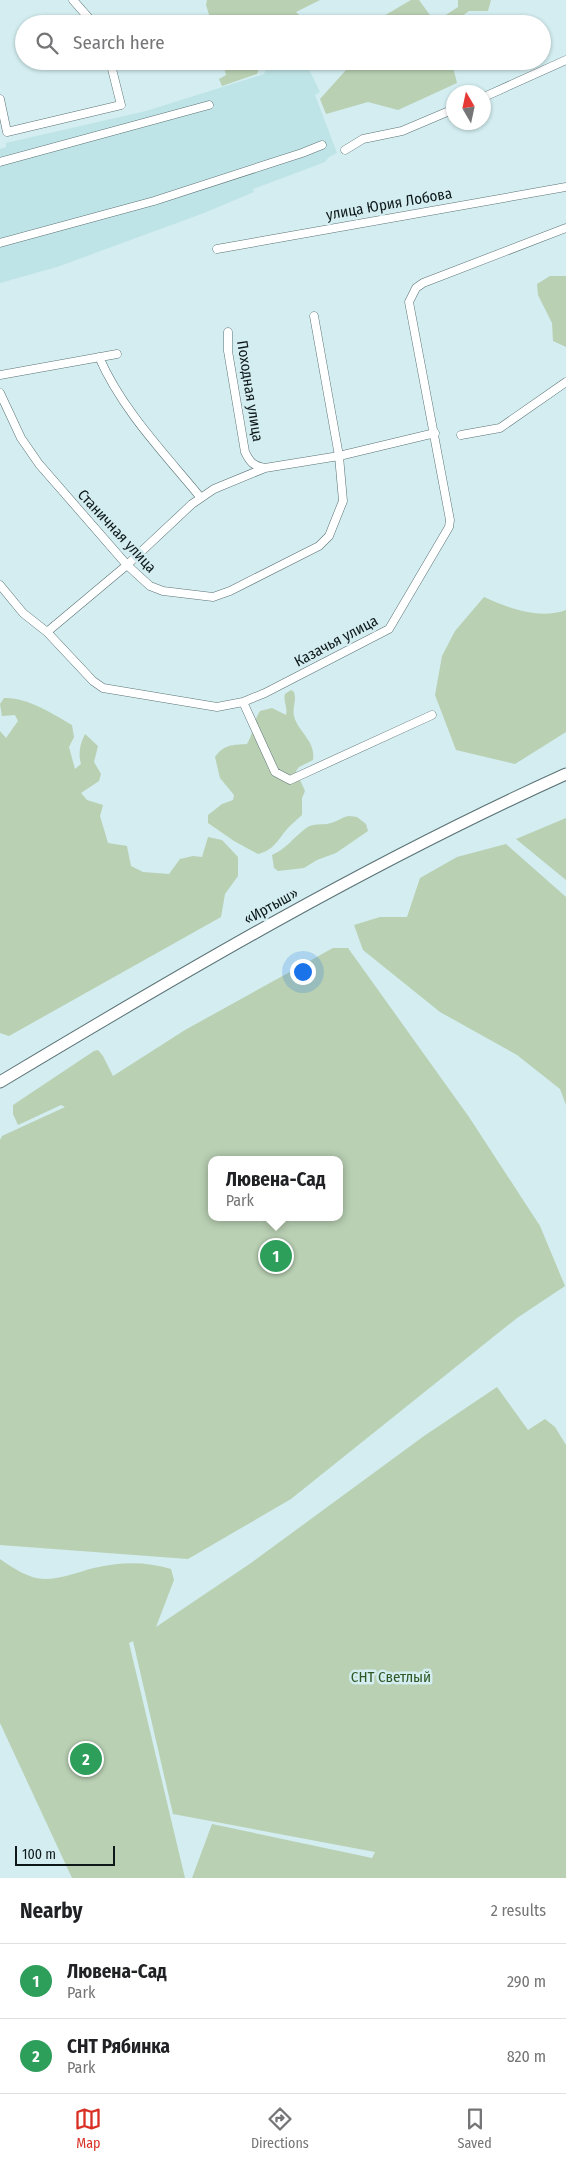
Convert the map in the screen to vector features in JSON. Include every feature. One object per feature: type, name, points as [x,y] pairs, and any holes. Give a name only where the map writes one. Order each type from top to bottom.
[{"type":"highway","name":"«Иртыш»","points":[[0,1082],[120,1009],[334,888],[437,834],[566,774]]},
{"type":"street","points":[[73,0],[86,15]]},
{"type":"street","points":[[551,67],[566,60]]},
{"type":"street","points":[[0,99],[3,135],[122,105],[112,70]]},
{"type":"street","points":[[491,94],[544,70]]},
{"type":"street","points":[[0,162],[209,105]]},
{"type":"street","points":[[345,150],[363,139],[402,131],[446,112]]},
{"type":"street","points":[[0,243],[154,201],[322,145]]},
{"type":"street","name":"улица Юрия Лобова","points":[[217,249],[566,187]]},
{"type":"street","name":"Казачья улица","points":[[0,585],[23,613],[47,632],[93,681],[103,688],[217,707],[243,702],[389,629],[449,526],[450,520],[410,302],[416,288],[423,283],[566,228]]},
{"type":"street","name":"Станичная улица","points":[[0,393],[13,423],[29,450],[74,506],[127,565],[150,586],[163,591],[213,596],[230,591],[319,546],[329,536],[343,501],[339,456],[314,316]]},
{"type":"street","name":"Походная улица","points":[[228,332],[228,351],[245,452],[255,466],[264,468]]},
{"type":"street","points":[[0,375],[117,354]]},
{"type":"street","points":[[99,357],[106,373],[126,403],[201,498]]},
{"type":"street","points":[[461,435],[500,428],[566,382]]},
{"type":"street","points":[[47,632],[127,565],[201,498],[214,489],[264,468],[339,456],[435,433]]},
{"type":"street","points":[[243,702],[276,772],[290,780],[432,715]]},
{"type":"shaded area","points":[[266,70],[309,70],[320,92],[315,95],[337,153],[329,157],[325,162],[253,189],[254,192],[204,213],[57,267],[0,283],[0,149],[6,147],[6,143],[146,111],[264,74]]},
{"type":"green space","points":[[207,0],[320,0],[296,12],[299,15],[209,15],[206,5]]},
{"type":"green space","points":[[411,0],[419,0],[430,15],[385,15]]},
{"type":"green space","points":[[458,0],[491,0],[488,11],[469,11],[464,15],[446,15],[458,7]]},
{"type":"green space","points":[[225,70],[259,70],[257,74],[222,86],[219,79],[226,75]]},
{"type":"green space","points":[[346,70],[454,70],[457,83],[446,85],[446,88],[398,110],[368,102],[326,114],[320,99]]},
{"type":"green space","points":[[550,276],[566,276],[566,347],[553,341],[552,323],[538,295],[537,284]]},
{"type":"green space","points":[[484,597],[514,609],[535,613],[546,614],[566,610],[566,732],[515,764],[456,750],[435,695],[442,656],[455,631]]},
{"type":"green space","points":[[291,690],[295,695],[294,716],[296,722],[312,747],[313,753],[313,760],[299,767],[296,771],[305,791],[302,798],[302,815],[272,847],[258,854],[234,841],[208,823],[208,815],[222,804],[233,800],[234,795],[220,778],[215,757],[225,747],[247,744],[260,711],[272,708],[286,715],[285,694]]},
{"type":"green space","points":[[4,698],[13,698],[31,703],[72,725],[74,737],[69,747],[75,769],[81,764],[80,749],[85,734],[98,746],[94,762],[101,774],[99,781],[81,793],[87,800],[103,805],[100,816],[108,843],[127,846],[131,866],[143,872],[169,874],[180,859],[193,856],[202,857],[208,837],[222,840],[238,857],[238,876],[225,894],[221,917],[9,1036],[0,1033],[0,731],[6,738],[18,721],[15,715],[2,716],[0,704]]},
{"type":"green space","points":[[349,816],[357,817],[366,824],[368,831],[336,853],[317,860],[304,868],[278,871],[274,868],[272,855],[285,847],[308,827],[328,824]]},
{"type":"green space","points":[[566,818],[566,880],[516,839]]},
{"type":"green space","points":[[506,844],[566,897],[566,1105],[560,1089],[517,1055],[440,1012],[363,950],[354,925],[380,917],[407,917],[420,878],[457,857]]},
{"type":"green space","points":[[333,948],[348,948],[469,1117],[540,1226],[565,1286],[517,1318],[291,1499],[188,1559],[0,1545],[0,1140],[2,1136],[65,1107],[61,1105],[18,1125],[13,1114],[13,1105],[94,1051],[98,1050],[103,1056],[113,1076],[185,1030]]},
{"type":"green space","name":"СНТ Светлый","points":[[497,1387],[528,1430],[545,1419],[555,1427],[566,1445],[566,1878],[192,1878],[212,1824],[372,1858],[375,1852],[173,1814],[133,1641],[129,1643],[185,1878],[72,1878],[0,1723],[0,1559],[27,1575],[39,1579],[64,1577],[94,1568],[123,1564],[152,1565],[171,1569],[174,1580],[156,1627],[251,1563],[424,1436]]},
{"type":"place","name":"Лювена-Сад","points":[[276,1256]]},
{"type":"place","name":"СНТ Рябинка","points":[[86,1759]]}]
